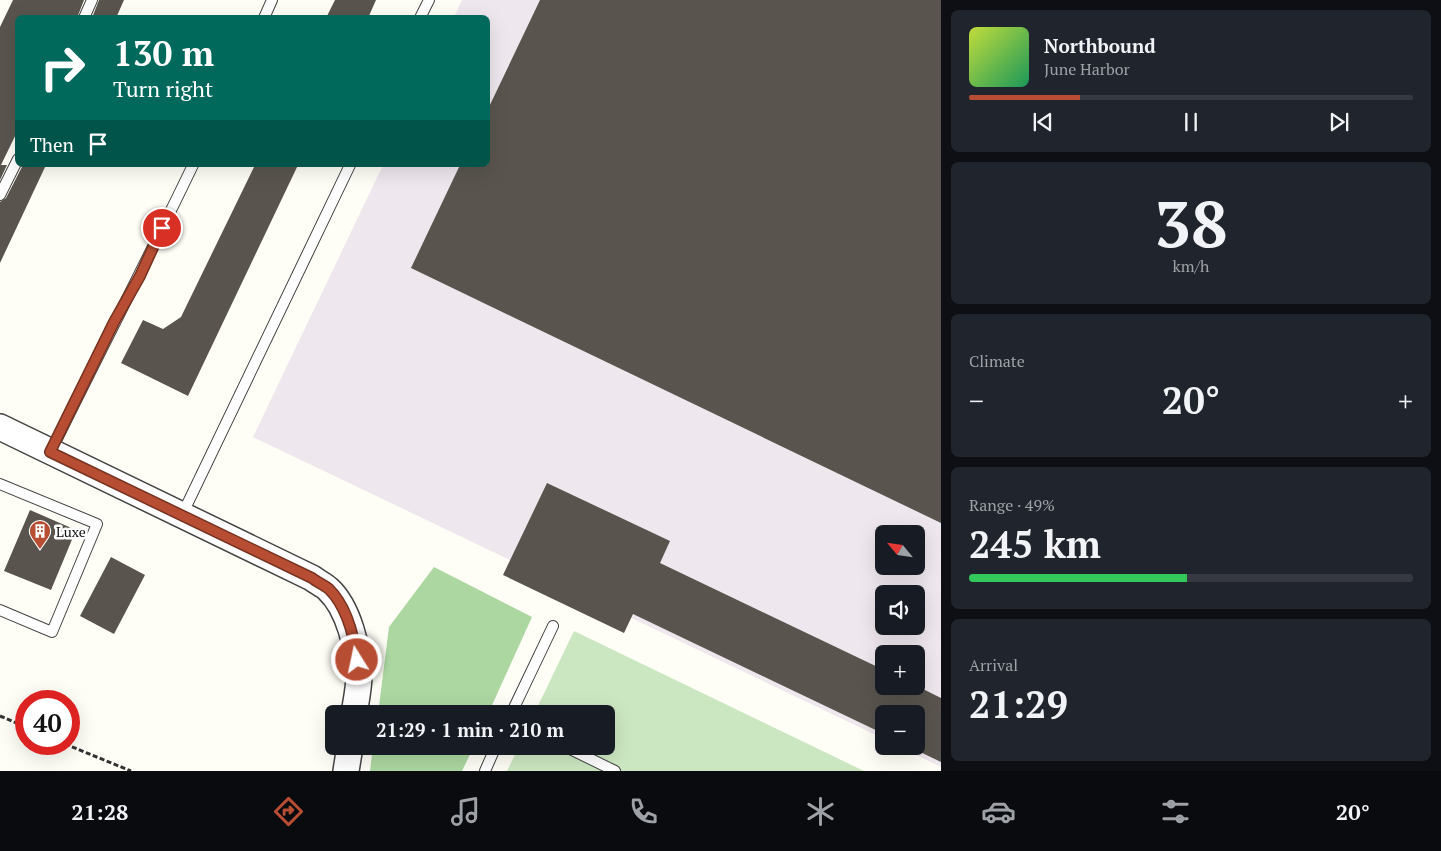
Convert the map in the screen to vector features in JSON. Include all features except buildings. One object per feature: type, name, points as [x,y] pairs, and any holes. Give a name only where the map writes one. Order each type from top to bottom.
[{"type":"street","points":[[0,427],[312,578],[328,589],[338,601],[349,623],[355,645],[359,676],[355,705]]},
{"type":"street","points":[[346,771],[349,755]]},
{"type":"lane","points":[[85,15],[92,0]]},
{"type":"lane","points":[[265,15],[272,0]]},
{"type":"lane","points":[[422,15],[429,0]]},
{"type":"lane","points":[[0,195],[15,164]]},
{"type":"lane","points":[[50,452],[114,322],[140,276],[192,167]]},
{"type":"lane","points":[[182,515],[349,167]]},
{"type":"lane","points":[[0,484],[97,524],[52,632],[0,610]]},
{"type":"lane","points":[[516,705],[553,626]]},
{"type":"lane","points":[[485,771],[492,755]]},
{"type":"lane","points":[[582,755],[615,771]]},
{"type":"path","points":[[0,716],[15,722]]},
{"type":"path","points":[[80,750],[131,771]]},
{"type":"shaded area","points":[[462,0],[941,0],[941,767],[916,755],[925,755],[925,705],[875,705],[875,735],[253,437],[382,167],[490,167],[490,15],[455,15]]},
{"type":"green space","points":[[434,567],[532,617],[492,705],[379,705],[389,627]]},
{"type":"green space","points":[[574,631],[864,771],[507,771],[515,755],[615,755],[615,705],[538,705]]},
{"type":"green space","points":[[372,755],[470,755],[462,771],[370,771]]},
{"type":"place","name":"Luxe","points":[[40,550]]},
{"type":"route","points":[[162,228],[140,276],[114,322],[50,452],[312,578],[328,589],[338,601],[349,623],[357,660]]}]
